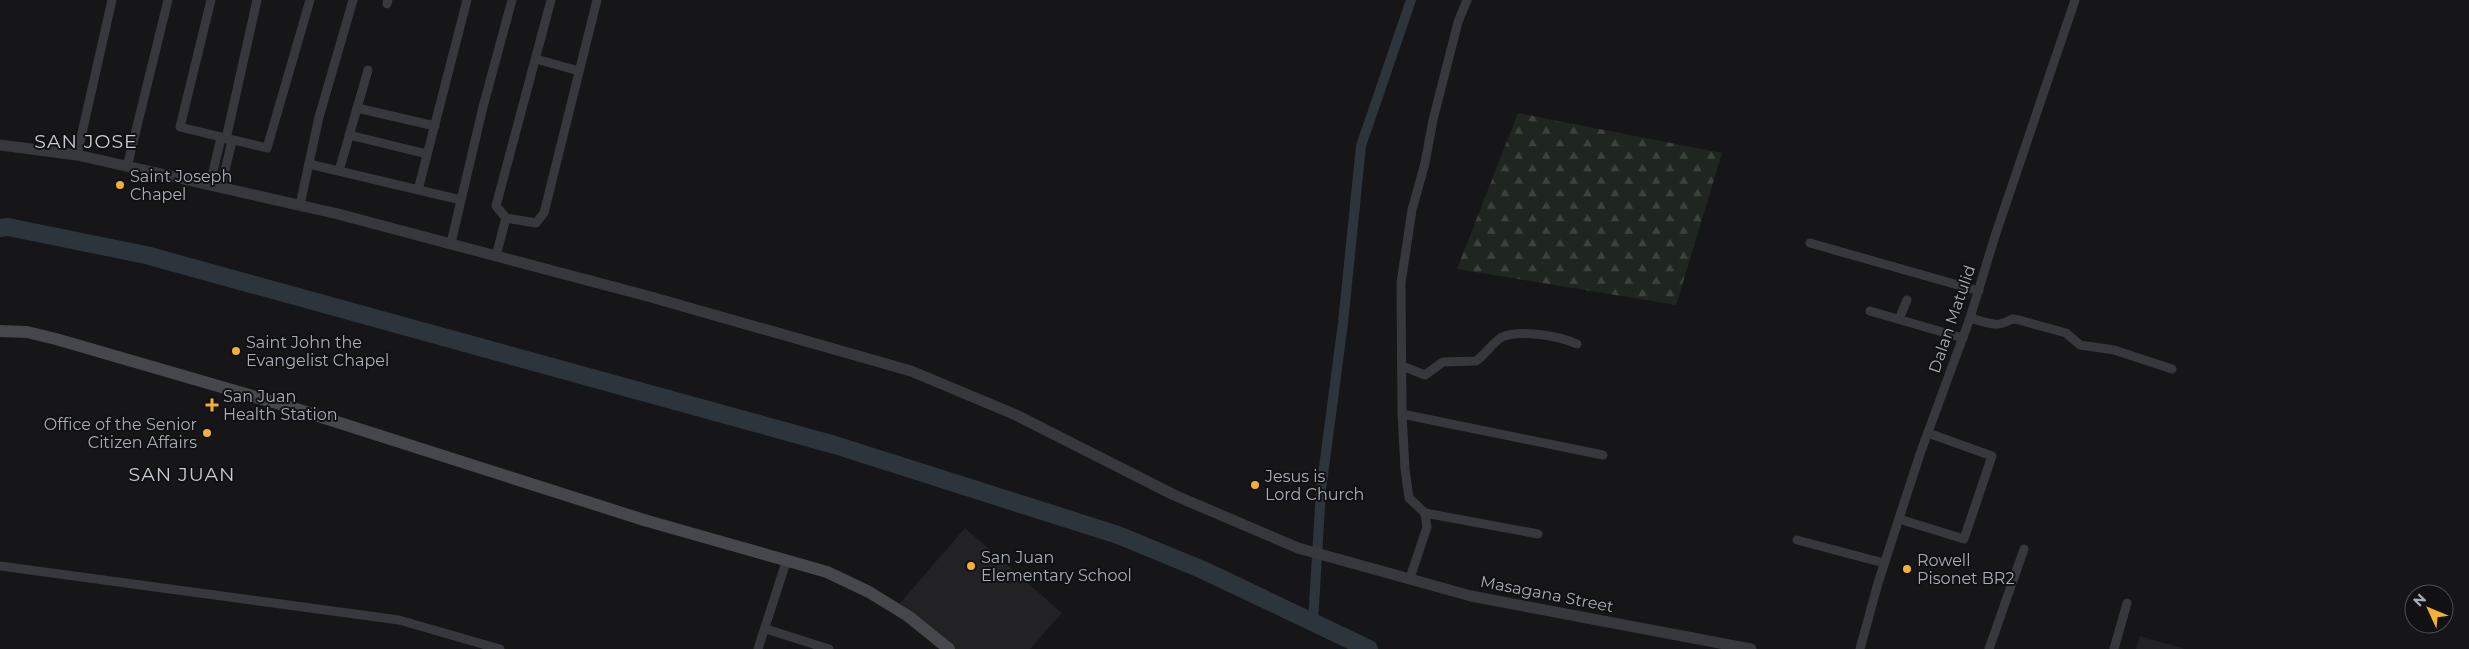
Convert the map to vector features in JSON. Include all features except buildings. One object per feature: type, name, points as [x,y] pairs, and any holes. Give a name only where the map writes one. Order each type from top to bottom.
[{"type":"main road","points":[[0,331],[27,332],[56,339],[290,407],[644,520],[786,562],[827,572],[869,592],[908,616],[949,649]]},
{"type":"street","points":[[78,156],[112,0]]},
{"type":"street","points":[[127,167],[168,0]]},
{"type":"street","points":[[211,0],[180,127],[267,148],[310,0]]},
{"type":"street","points":[[215,186],[258,0]]},
{"type":"street","points":[[300,205],[319,117],[353,0]]},
{"type":"street","points":[[418,190],[467,0]]},
{"type":"street","points":[[451,243],[483,107],[512,0]]},
{"type":"street","points":[[551,0],[496,206],[506,218],[536,223],[542,219],[597,0]]},
{"type":"street","points":[[1467,0],[1458,22],[1412,210],[1402,283],[1402,414],[1405,469],[1409,498],[1425,513],[1538,534]]},
{"type":"street","name":"Dalan Matulid","points":[[1860,649],[1884,563],[1928,433],[1964,338],[1995,236],[2075,0]]},
{"type":"street","points":[[536,59],[579,71]]},
{"type":"street","points":[[339,171],[368,70]]},
{"type":"street","points":[[357,108],[435,126]]},
{"type":"street","points":[[349,135],[427,154]]},
{"type":"street","name":"Masagana Street","points":[[0,145],[78,156],[300,205],[451,243],[651,297],[911,371],[1016,415],[1174,495],[1298,548],[1471,596],[1751,649]]},
{"type":"street","points":[[309,164],[461,200]]},
{"type":"street","points":[[496,256],[506,218]]},
{"type":"street","points":[[1810,243],[1979,291]]},
{"type":"street","points":[[1899,319],[1907,300]]},
{"type":"street","points":[[1870,311],[1964,338]]},
{"type":"street","points":[[1970,318],[1996,325],[2003,325],[2012,319],[2019,320],[2066,333],[2080,345],[2114,350],[2172,369]]},
{"type":"street","points":[[1402,366],[1425,375],[1444,362],[1476,361],[1501,338],[1511,334],[1552,336],[1577,344]]},
{"type":"street","points":[[1402,414],[1603,455]]},
{"type":"street","points":[[1899,519],[1964,539],[1992,456],[1928,433]]},
{"type":"street","points":[[1410,578],[1427,528],[1425,513]]},
{"type":"street","points":[[1797,540],[1884,563]]},
{"type":"street","points":[[1989,649],[2024,549]]},
{"type":"street","points":[[758,649],[786,562]]},
{"type":"street","points":[[0,566],[399,620],[500,649]]},
{"type":"street","points":[[2114,649],[2128,603]]},
{"type":"street","points":[[766,629],[829,649]]},
{"type":"shaded area","name":"San Juan Elementary School","points":[[965,528],[1062,613],[1030,649],[952,649],[900,603]]},
{"type":"shaded area","points":[[2140,636],[2185,649],[2136,649]]},
{"type":"green space","points":[[1518,113],[1722,153],[1676,305],[1457,269]]},
{"type":"waterway","points":[[1313,622],[1321,490],[1343,323],[1361,146],[1411,0]]},
{"type":"waterway","points":[[0,228],[8,227],[146,255],[835,445],[1118,535],[1203,570],[1369,649]]},
{"type":"place","name":"Saint Joseph Chapel","points":[[120,185]]},
{"type":"place","name":"Saint John the Evangelist Chapel","points":[[236,351]]},
{"type":"place","name":"San Juan Health Station","points":[[212,405]]},
{"type":"place","name":"Office of the Senior Citizen Affairs","points":[[207,433]]},
{"type":"place","name":"Jesus is Lord Church","points":[[1255,485]]},
{"type":"place","name":"San Juan Elementary School","points":[[971,566]]},
{"type":"place","name":"Rowell Pisonet BR2","points":[[1907,569]]},
{"type":"district","name":"SAN JOSE","points":[[86,141]]},
{"type":"district","name":"SAN JUAN","points":[[182,474]]}]
